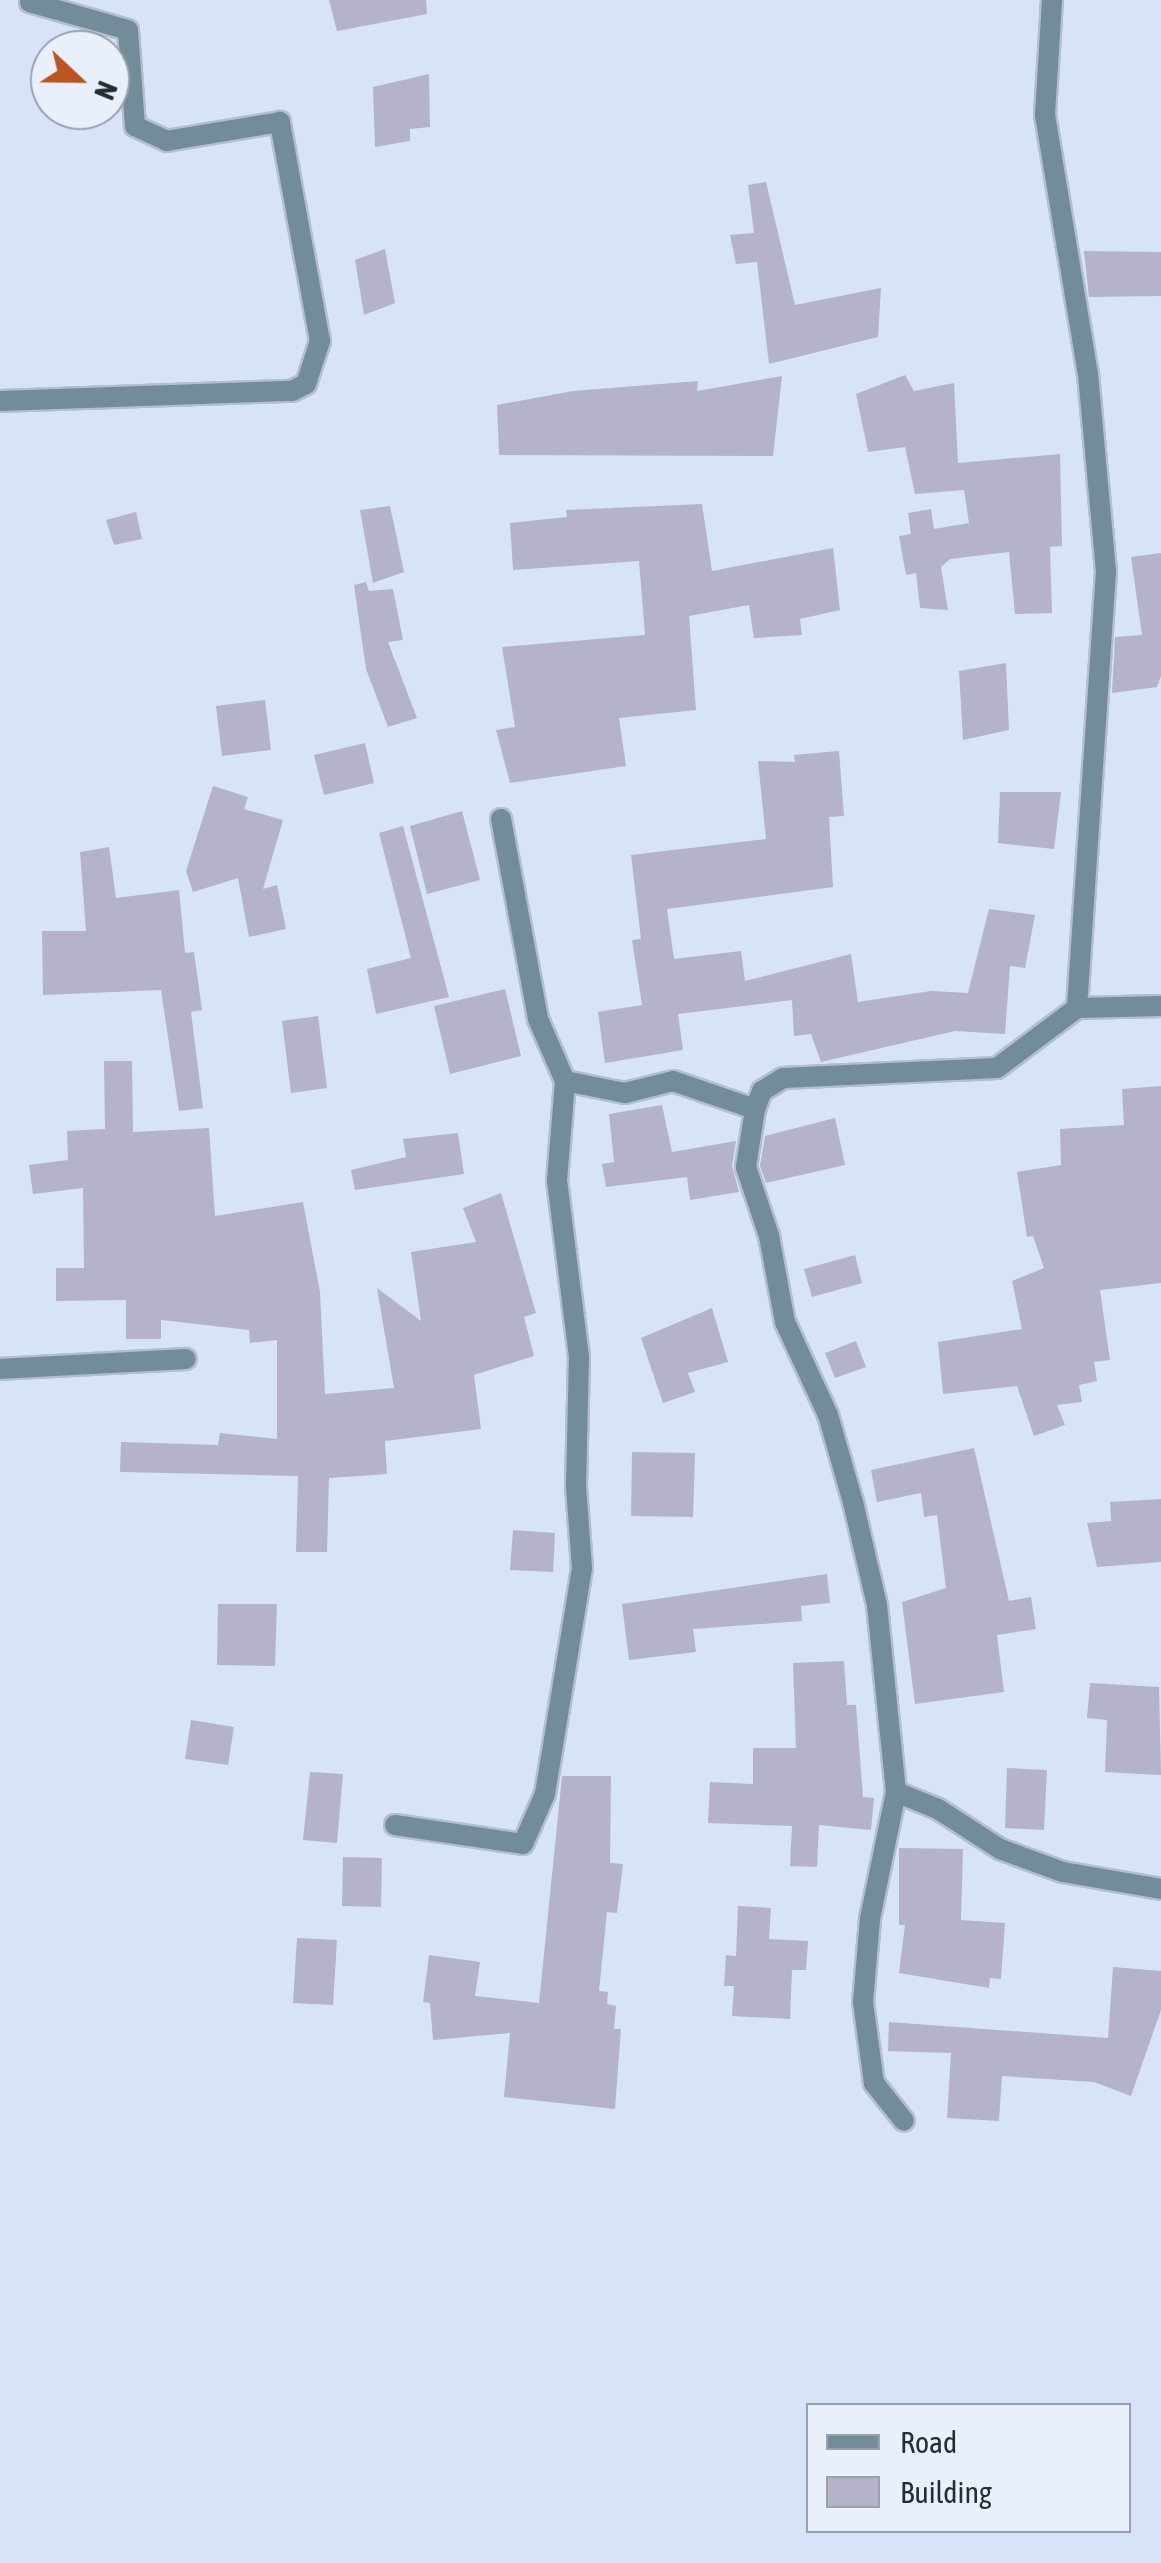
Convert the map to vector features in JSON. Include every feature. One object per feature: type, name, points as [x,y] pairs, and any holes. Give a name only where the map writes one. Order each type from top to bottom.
[{"type":"street","points":[[1052,0],[1045,115],[1088,374],[1106,570],[1077,1008]]},
{"type":"street","points":[[0,402],[292,391],[306,384],[320,340],[280,122],[167,141],[136,126],[128,30],[30,2]]},
{"type":"street","points":[[395,1826],[523,1844],[546,1794],[582,1568],[576,1488],[580,1357],[557,1181],[565,1081],[538,1019],[501,818]]},
{"type":"street","points":[[904,2121],[874,2084],[863,2002],[870,1919],[896,1792],[877,1605],[828,1415],[785,1322],[769,1236],[746,1167],[755,1109],[762,1090],[782,1078],[997,1068],[1077,1008],[1161,1006]]},
{"type":"street","points":[[565,1081],[625,1093],[673,1081],[755,1109]]},
{"type":"street","points":[[0,1369],[186,1359]]},
{"type":"street","points":[[896,1792],[938,1809],[1000,1848],[1063,1872],[1161,1889]]},
{"type":"building","points":[[329,0],[426,0],[427,14],[337,31]]},
{"type":"building","points":[[429,74],[430,127],[410,129],[410,141],[375,147],[373,87]]},
{"type":"building","points":[[766,182],[795,305],[881,288],[878,337],[769,364],[757,262],[736,264],[730,235],[754,233],[748,185]]},
{"type":"building","points":[[385,249],[395,303],[364,315],[355,260]]},
{"type":"building","points":[[1084,251],[1161,252],[1161,296],[1089,297]]},
{"type":"building","points":[[905,375],[914,391],[954,383],[958,463],[1060,454],[1062,546],[1050,547],[1052,613],[1015,614],[1009,552],[950,559],[941,567],[948,610],[920,608],[916,573],[906,575],[899,536],[911,534],[908,513],[931,509],[934,529],[969,523],[964,490],[915,494],[905,447],[868,452],[856,394]]},
{"type":"building","points":[[782,376],[773,456],[499,455],[497,405],[573,391],[698,381],[697,391]]},
{"type":"building","points":[[702,504],[712,571],[833,548],[840,610],[800,619],[802,635],[754,638],[749,605],[689,616],[696,710],[619,718],[626,766],[510,783],[496,730],[515,727],[502,647],[645,635],[639,561],[513,570],[510,523],[567,517],[566,510]]},
{"type":"building","points":[[390,506],[404,572],[373,583],[360,510]]},
{"type":"building","points":[[136,512],[142,539],[114,545],[106,520]]},
{"type":"building","points":[[1161,553],[1161,676],[1157,687],[1112,693],[1115,637],[1142,635],[1131,557]]},
{"type":"building","points":[[366,582],[369,591],[393,589],[403,640],[388,642],[417,718],[388,727],[366,669],[354,585]]},
{"type":"building","points":[[1006,663],[1009,730],[963,740],[959,671]]},
{"type":"building","points":[[265,700],[271,750],[222,756],[216,706]]},
{"type":"building","points":[[365,743],[374,783],[324,795],[314,755]]},
{"type":"building","points":[[839,751],[844,816],[829,817],[833,887],[667,909],[674,959],[741,951],[745,981],[851,954],[858,1002],[931,991],[968,993],[989,909],[1035,915],[1025,968],[1010,966],[1005,1034],[955,1031],[821,1062],[811,1034],[794,1036],[792,1000],[678,1014],[683,1050],[605,1063],[598,1012],[642,1005],[632,940],[641,939],[631,855],[766,839],[758,761],[795,762],[794,755]]},
{"type":"building","points":[[213,786],[248,797],[244,809],[283,820],[263,889],[277,885],[286,929],[249,937],[238,878],[193,892],[186,871]]},
{"type":"building","points":[[1000,792],[1061,792],[1054,849],[998,843]]},
{"type":"building","points":[[462,811],[480,880],[427,894],[410,826]]},
{"type":"building","points":[[403,826],[449,997],[376,1014],[367,969],[411,958],[379,833]]},
{"type":"building","points":[[109,847],[116,898],[179,890],[185,953],[194,952],[202,1010],[191,1012],[203,1108],[179,1111],[161,990],[43,995],[42,931],[86,931],[80,852]]},
{"type":"building","points":[[505,989],[521,1056],[450,1074],[434,1006]]},
{"type":"building","points":[[318,1016],[327,1088],[291,1093],[282,1021]]},
{"type":"building","points":[[104,1061],[132,1061],[133,1132],[209,1128],[215,1216],[303,1202],[320,1292],[325,1394],[394,1388],[377,1288],[421,1321],[411,1252],[476,1242],[463,1208],[501,1193],[536,1313],[524,1317],[534,1356],[474,1375],[481,1429],[385,1441],[387,1474],[329,1478],[327,1552],[296,1552],[298,1476],[120,1472],[121,1442],[218,1445],[220,1433],[277,1439],[277,1340],[250,1343],[249,1330],[161,1320],[161,1339],[126,1339],[126,1300],[56,1301],[56,1268],[84,1268],[83,1188],[33,1194],[29,1165],[68,1160],[67,1131],[105,1129]]},
{"type":"building","points":[[1161,1086],[1161,1283],[1100,1290],[1110,1360],[1094,1362],[1097,1381],[1079,1385],[1082,1402],[1057,1405],[1065,1425],[1034,1436],[1017,1386],[943,1394],[938,1342],[1022,1329],[1012,1281],[1044,1268],[1033,1236],[1027,1237],[1017,1172],[1061,1165],[1060,1129],[1124,1125],[1122,1089]]},
{"type":"building","points":[[662,1105],[672,1152],[736,1141],[732,1166],[739,1192],[690,1200],[687,1177],[606,1187],[602,1164],[614,1162],[609,1114]]},
{"type":"building","points":[[835,1118],[845,1165],[766,1183],[760,1166],[765,1136]]},
{"type":"building","points":[[458,1133],[464,1174],[355,1190],[351,1170],[406,1157],[403,1139]]},
{"type":"building","points":[[855,1255],[862,1283],[812,1297],[804,1269]]},
{"type":"building","points":[[712,1308],[728,1362],[688,1373],[695,1392],[663,1403],[641,1338]]},
{"type":"building","points":[[856,1341],[866,1367],[835,1378],[825,1353]]},
{"type":"building","points":[[974,1448],[1009,1601],[1031,1597],[1036,1629],[997,1635],[1004,1692],[915,1704],[902,1602],[946,1588],[937,1515],[924,1517],[921,1493],[877,1502],[871,1470]]},
{"type":"building","points":[[632,1452],[695,1453],[693,1517],[631,1516]]},
{"type":"building","points":[[1161,1499],[1161,1562],[1097,1567],[1087,1523],[1111,1521],[1110,1502]]},
{"type":"building","points":[[513,1530],[555,1533],[553,1572],[510,1570]]},
{"type":"building","points":[[827,1574],[830,1603],[801,1606],[802,1621],[693,1629],[696,1652],[629,1660],[622,1604]]},
{"type":"building","points":[[218,1604],[277,1604],[275,1666],[217,1665]]},
{"type":"building","points":[[844,1661],[847,1705],[856,1705],[863,1797],[874,1798],[871,1830],[819,1825],[817,1867],[790,1866],[792,1826],[708,1823],[710,1782],[753,1784],[753,1748],[796,1748],[793,1663]]},
{"type":"building","points":[[1090,1683],[1159,1687],[1161,1775],[1105,1772],[1107,1720],[1087,1718]]},
{"type":"building","points":[[191,1720],[234,1727],[228,1765],[185,1759]]},
{"type":"building","points":[[1007,1768],[1047,1770],[1044,1830],[1005,1828]]},
{"type":"building","points":[[310,1772],[343,1774],[337,1843],[303,1840]]},
{"type":"building","points":[[562,1776],[611,1776],[610,1863],[623,1864],[617,1913],[607,1912],[599,1991],[608,1992],[607,2004],[616,2006],[614,2029],[621,2029],[615,2109],[504,2097],[510,2033],[433,2040],[430,2003],[423,2002],[429,1955],[480,1962],[475,1996],[539,2003]]},
{"type":"building","points":[[899,1848],[963,1849],[961,1920],[1005,1923],[1001,1979],[990,1978],[989,1988],[899,1973],[905,1925],[899,1925]]},
{"type":"building","points":[[343,1857],[382,1858],[381,1907],[342,1906]]},
{"type":"building","points":[[738,1906],[771,1908],[769,1939],[808,1941],[806,1970],[792,1970],[790,2019],[732,2016],[734,1986],[724,1986],[726,1955],[736,1956]]},
{"type":"building","points":[[297,1938],[337,1940],[333,2005],[293,2003]]},
{"type":"building","points":[[1113,1967],[1161,1971],[1161,2010],[1131,2096],[1094,2082],[1002,2076],[999,2121],[947,2118],[951,2053],[888,2051],[889,2022],[1108,2038]]}]
